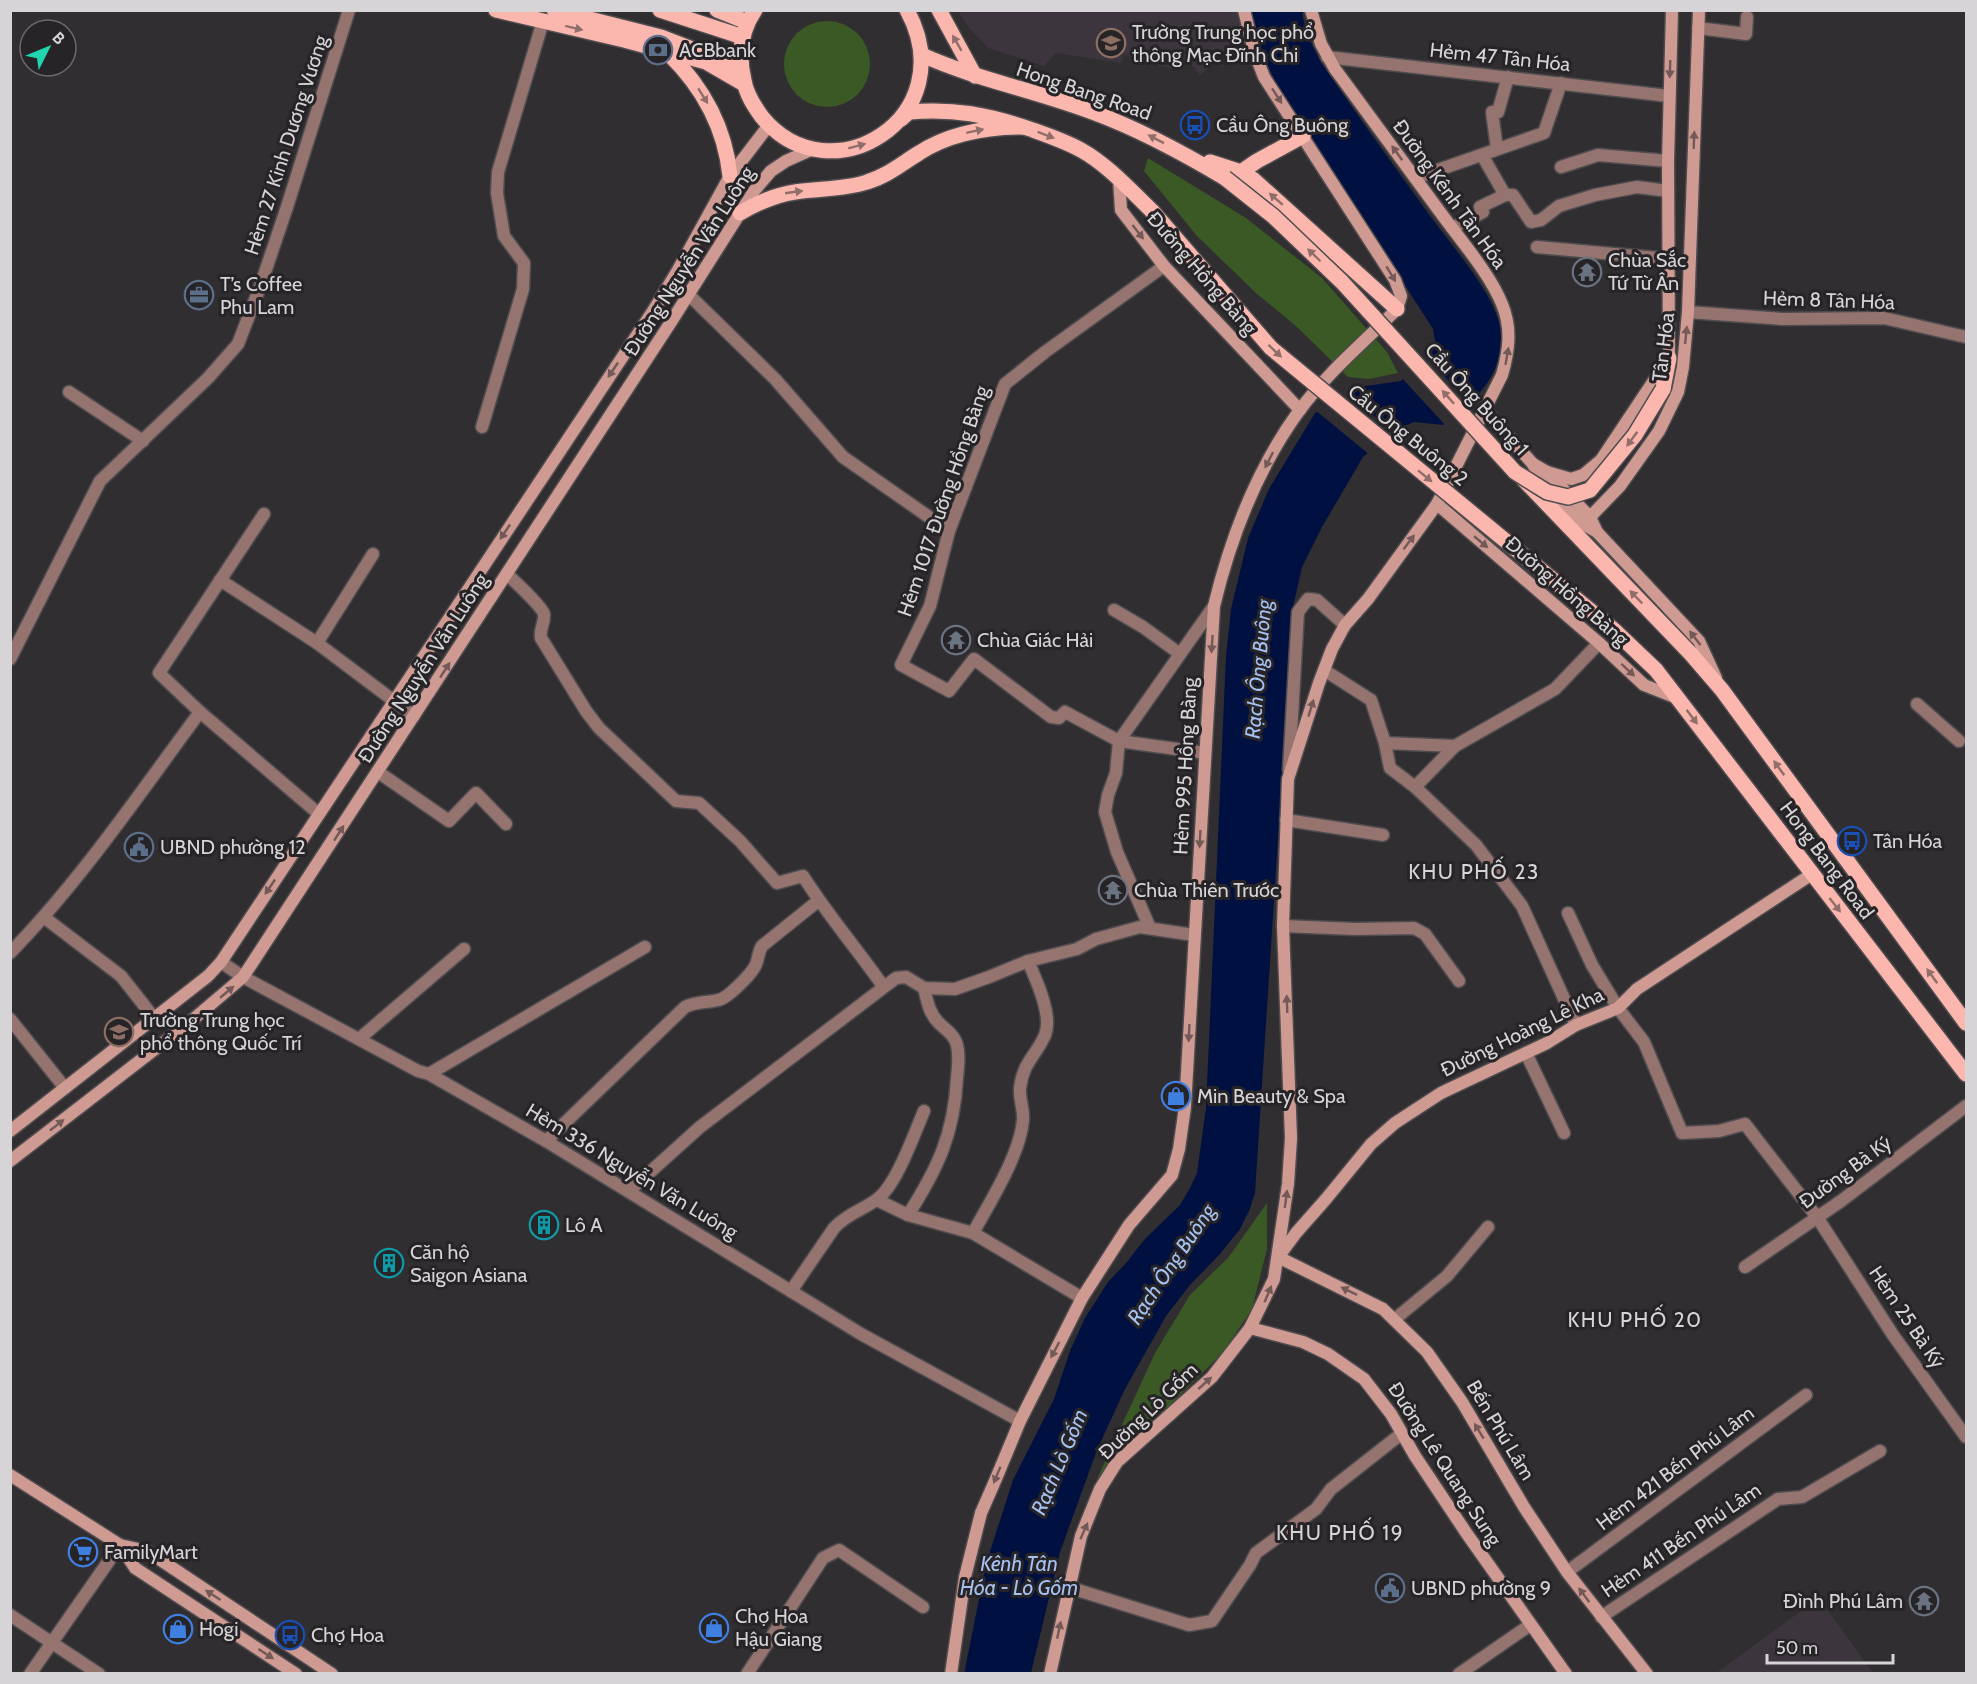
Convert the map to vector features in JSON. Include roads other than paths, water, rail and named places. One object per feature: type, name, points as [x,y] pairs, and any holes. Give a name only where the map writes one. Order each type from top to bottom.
[{"type":"main road","points":[[496,10],[549,16],[661,36],[741,68]]},
{"type":"main road","points":[[660,10],[748,23]]},
{"type":"main road","points":[[717,10],[748,23]]},
{"type":"main road","points":[[893,127],[911,105],[922,72],[922,54],[917,29],[907,10]]},
{"type":"main road","points":[[939,10],[975,76]]},
{"type":"main road","points":[[549,16],[706,62],[744,84]]},
{"type":"main road","points":[[748,23],[741,68],[744,84],[754,106],[769,125],[786,138],[813,149],[842,150],[869,143],[893,127],[909,112],[957,111],[991,116],[1081,150],[1119,179]]},
{"type":"main road","points":[[665,51],[681,67],[708,103],[723,136],[730,176]]},
{"type":"main road","name":"Hong Bang Road","points":[[922,54],[975,76],[1093,112],[1138,130],[1225,178]]},
{"type":"main road","points":[[740,213],[782,194],[833,189],[869,182],[930,147],[956,136],[989,128],[1023,127]]},
{"type":"main road","points":[[1241,172],[1303,136]]},
{"type":"main road","points":[[1181,152],[1241,172],[1254,180],[1397,309]]},
{"type":"main road","name":"Cầu Ông Buông 1","points":[[1225,178],[1273,216],[1342,282],[1515,471],[1691,654]]},
{"type":"main road","name":"Cầu Ông Buông 2","points":[[1119,179],[1153,212],[1271,348],[1614,630],[1656,670]]},
{"type":"main road","points":[[1515,471],[1547,492],[1568,497],[1590,490],[1635,435],[1663,389],[1669,358]]},
{"type":"main road","name":"Hong Bang Road","points":[[1691,654],[1722,690],[1966,1023]]},
{"type":"main road","name":"Hong Bang Road","points":[[1656,670],[1966,1074]]},
{"type":"street","name":"Hẻm 27 Kinh Dương Vương","points":[[10,659],[100,481],[208,378],[238,344],[261,287],[349,10]]},
{"type":"street","points":[[1244,10],[1254,51],[1264,77],[1395,280],[1401,296],[1397,309]]},
{"type":"street","name":"Đường Kênh Tân Hóa","points":[[1286,820],[1288,779],[1332,648],[1345,625],[1368,599],[1437,504],[1502,375],[1509,353],[1509,331],[1502,304],[1487,278],[1327,57],[1311,10]]},
{"type":"street","name":"Tân Hóa","points":[[1547,472],[1571,479],[1583,475],[1601,460],[1669,358],[1668,161],[1672,10]]},
{"type":"street","name":"Tân Hóa","points":[[1590,517],[1620,486],[1659,431],[1678,392],[1683,367],[1688,312],[1699,10]]},
{"type":"street","points":[[482,427],[523,289],[524,263],[504,236],[497,193],[498,172],[549,16]]},
{"type":"street","points":[[1698,28],[1746,34],[1747,17]]},
{"type":"street","name":"Hẻm 47 Tân Hóa","points":[[1327,57],[1669,96]]},
{"type":"street","points":[[1497,149],[1492,112],[1498,112],[1508,77]]},
{"type":"street","points":[[1415,178],[1544,133],[1561,83]]},
{"type":"street","name":"Đường Nguyễn Văn Luông","points":[[10,1131],[208,976],[221,962],[670,284],[730,176],[769,125]]},
{"type":"street","name":"Đường Nguyễn Văn Luông","points":[[10,1161],[190,1022],[243,977],[689,295],[740,213],[771,171],[786,161],[813,149]]},
{"type":"street","points":[[1482,155],[1505,195]]},
{"type":"street","points":[[1562,167],[1598,155],[1668,161]]},
{"type":"street","name":"Đường Hồng Bàng","points":[[1119,179],[1121,210],[1164,266],[1300,410]]},
{"type":"street","points":[[1452,228],[1483,212],[1480,207],[1505,195],[1513,195],[1531,222],[1541,219],[1559,206],[1595,195],[1637,187],[1668,191]]},
{"type":"street","points":[[1537,247],[1669,259]]},
{"type":"street","name":"Hẻm 1017 Đường Hồng Bàng","points":[[1119,741],[1065,712],[1059,718],[1051,717],[974,659],[949,692],[901,665],[930,606],[949,531],[1005,384],[1045,352],[1164,266]]},
{"type":"street","points":[[670,284],[689,295],[775,379],[843,457],[949,531]]},
{"type":"street","name":"Hẻm 995 Hồng Bàng","points":[[951,1674],[965,1577],[981,1513],[1020,1421],[1082,1298],[1129,1225],[1172,1175],[1179,1149],[1185,1107],[1215,606],[1225,562],[1241,515],[1273,452],[1300,410],[1397,309]]},
{"type":"street","name":"Hẻm 8 Tân Hóa","points":[[1688,312],[1782,319],[1884,318],[1966,337]]},
{"type":"street","points":[[69,392],[143,441]]},
{"type":"street","points":[[1484,409],[1533,464],[1547,472],[1590,517],[1597,532],[1698,641],[1722,690]]},
{"type":"street","points":[[1533,464],[1539,479],[1582,525],[1597,532]]},
{"type":"street","name":"Đường Hồng Bàng","points":[[1437,504],[1599,643],[1644,685],[1677,698]]},
{"type":"street","points":[[264,514],[159,673],[200,712],[318,814]]},
{"type":"street","points":[[317,643],[373,554]]},
{"type":"street","points":[[507,574],[542,610],[544,618],[540,629],[541,638],[599,728],[676,801],[699,803],[740,841],[777,883],[803,876],[818,901],[841,927],[883,986]]},
{"type":"street","points":[[220,580],[317,643],[414,716]]},
{"type":"street","points":[[1288,779],[1298,612],[1308,599],[1317,600],[1345,625]]},
{"type":"street","name":"Hẻm 995 Hồng Bàng","points":[[1150,928],[1117,852],[1106,812],[1107,795],[1116,773],[1119,741],[1215,606]]},
{"type":"street","points":[[1114,610],[1143,627],[1180,654]]},
{"type":"street","points":[[1415,788],[1455,746],[1555,689],[1599,643]]},
{"type":"street","points":[[1324,670],[1371,700],[1385,743],[1390,768],[1476,845],[1522,906],[1576,1025]]},
{"type":"street","points":[[1917,704],[1959,741]]},
{"type":"street","points":[[10,953],[45,918],[200,712]]},
{"type":"street","points":[[1119,741],[1205,753]]},
{"type":"street","points":[[1385,743],[1455,746]]},
{"type":"street","points":[[378,772],[449,821],[476,792],[506,824]]},
{"type":"street","points":[[1286,820],[1383,835]]},
{"type":"street","name":"Đường Lò Gốm","points":[[1050,1674],[1081,1536],[1100,1489],[1117,1462],[1212,1377],[1250,1328],[1274,1278],[1288,1184],[1291,1138],[1284,926],[1286,820]]},
{"type":"street","name":"Đường Hoàng Lê Kha","points":[[1278,1257],[1371,1144],[1395,1123],[1441,1093],[1547,1043],[1576,1025],[1618,1008],[1637,989],[1812,874]]},
{"type":"street","points":[[546,1141],[685,1006],[719,1000],[728,994],[753,970],[762,946],[818,901]]},
{"type":"street","points":[[1568,913],[1592,965],[1618,1008]]},
{"type":"street","points":[[45,918],[121,976],[154,1018]]},
{"type":"street","points":[[1284,926],[1355,929],[1414,928],[1425,934],[1459,981]]},
{"type":"street","points":[[629,1191],[700,1127],[896,978],[906,977],[924,988],[955,989],[1028,961],[1077,949],[1096,939],[1140,927],[1194,935]]},
{"type":"street","points":[[429,1074],[645,947]]},
{"type":"street","points":[[359,1039],[464,949]]},
{"type":"street","points":[[974,1233],[1019,1140],[1023,1119],[1020,1090],[1026,1064],[1045,1034],[1047,1020],[1028,961]]},
{"type":"street","name":"Hẻm 336 Nguyễn Văn Luông","points":[[221,962],[243,977],[418,1071],[429,1074],[546,1141],[861,1334],[1020,1421]]},
{"type":"street","points":[[908,1215],[932,1178],[956,1107],[958,1056],[956,1043],[950,1032],[933,1015],[924,988]]},
{"type":"street","name":"Hẻm 25 Bà Ký","points":[[1618,1008],[1644,1042],[1682,1133],[1719,1131],[1745,1124],[1817,1217],[1893,1335],[1966,1437]]},
{"type":"street","points":[[10,1019],[65,1088]]},
{"type":"street","points":[[1526,1053],[1564,1133]]},
{"type":"street","name":"Đường Bà Ký","points":[[1744,1267],[1817,1217],[1966,1106]]},
{"type":"street","points":[[791,1291],[842,1219],[878,1200],[893,1181],[924,1111]]},
{"type":"street","points":[[878,1200],[908,1215],[974,1233],[1082,1298]]},
{"type":"street","points":[[1395,1318],[1447,1276],[1488,1227]]},
{"type":"street","name":"Bến Phú Lâm","points":[[1278,1257],[1372,1302],[1395,1318],[1434,1361],[1462,1402],[1524,1507],[1567,1572],[1647,1674]]},
{"type":"street","name":"Đường Lê Quang Sung","points":[[1250,1328],[1304,1342],[1328,1354],[1364,1379],[1378,1395],[1467,1534],[1566,1674]]},
{"type":"street","name":"Hẻm 421 Bến Phú Lâm","points":[[1567,1572],[1806,1395]]},
{"type":"street","points":[[1068,1587],[1189,1624],[1212,1621],[1256,1553],[1316,1509],[1331,1489],[1401,1434]]},
{"type":"street","name":"Hẻm 411 Bến Phú Lâm","points":[[1601,1617],[1778,1499],[1802,1497],[1880,1450]]},
{"type":"street","points":[[10,1475],[120,1545],[147,1551],[332,1674]]},
{"type":"street","points":[[30,1674],[120,1545]]},
{"type":"street","points":[[120,1545],[135,1568],[296,1674]]},
{"type":"street","points":[[747,1674],[823,1558],[840,1550],[923,1607]]},
{"type":"street","points":[[10,1615],[99,1674]]},
{"type":"street","points":[[1459,1674],[1530,1625]]},
{"type":"water","name":"Kênh Tân Hóa - Lò Gốm","points":[[1252,11],[1302,11],[1309,38],[1322,64],[1482,287],[1498,318],[1501,333],[1500,349],[1492,375],[1485,386],[1476,397],[1443,425],[1414,422],[1395,430],[1363,457],[1322,527],[1302,567],[1293,607],[1255,1193],[1240,1229],[1190,1285],[1166,1316],[1125,1389],[1097,1450],[1060,1552],[1031,1673],[964,1674],[986,1564],[1013,1480],[1054,1399],[1070,1351],[1085,1318],[1108,1282],[1144,1240],[1180,1205],[1197,1173],[1206,1108],[1226,656],[1231,609],[1248,538],[1269,489],[1315,413],[1340,397],[1366,386],[1401,381],[1433,348],[1435,341],[1433,329],[1277,86],[1258,40]]},
{"type":"place","name":"Trường Trung học phổ thông Mạc Đĩnh Chi","points":[[1111,43]]},
{"type":"place","name":"ACBbank","points":[[658,50]]},
{"type":"place","name":"Cầu Ông Buông","points":[[1195,125]]},
{"type":"place","name":"Chùa Sắc Tứ Từ Ân","points":[[1587,272]]},
{"type":"place","name":"T’s Coffee Phu Lam","points":[[199,295]]},
{"type":"place","name":"Chùa Giác Hải","points":[[956,640]]},
{"type":"place","name":"Tân Hóa","points":[[1852,841]]},
{"type":"place","name":"UBND phường 12","points":[[139,847]]},
{"type":"place","name":"Chùa Thiên Trước","points":[[1113,890]]},
{"type":"place","name":"Trường Trung học phổ thông Quốc Trí","points":[[119,1032]]},
{"type":"place","name":"Min Beauty & Spa","points":[[1176,1096]]},
{"type":"place","name":"Lô A","points":[[544,1225]]},
{"type":"place","name":"Căn hộ Saigon Asiana","points":[[389,1263]]},
{"type":"place","name":"FamilyMart","points":[[83,1552]]},
{"type":"place","name":"UBND phường 9","points":[[1390,1588]]},
{"type":"place","name":"Đình Phú Lâm","points":[[1924,1601]]},
{"type":"place","name":"Chợ Hoa Hậu Giang","points":[[714,1628]]},
{"type":"place","name":"Hogi","points":[[178,1629]]},
{"type":"place","name":"Chợ Hoa","points":[[290,1635]]},
{"type":"district","name":"KHU PHỐ 23","points":[[1474,871]]},
{"type":"district","name":"KHU PHỐ 20","points":[[1635,1319]]},
{"type":"district","name":"KHU PHỐ 19","points":[[1340,1532]]},
{"type":"water label","name":"Rạch Ông Buông","points":[[1258,669]]},
{"type":"water label","name":"Rạch Ông Buông","points":[[1171,1264]]},
{"type":"water label","name":"Rạch Lò Gốm","points":[[1059,1462]]}]
